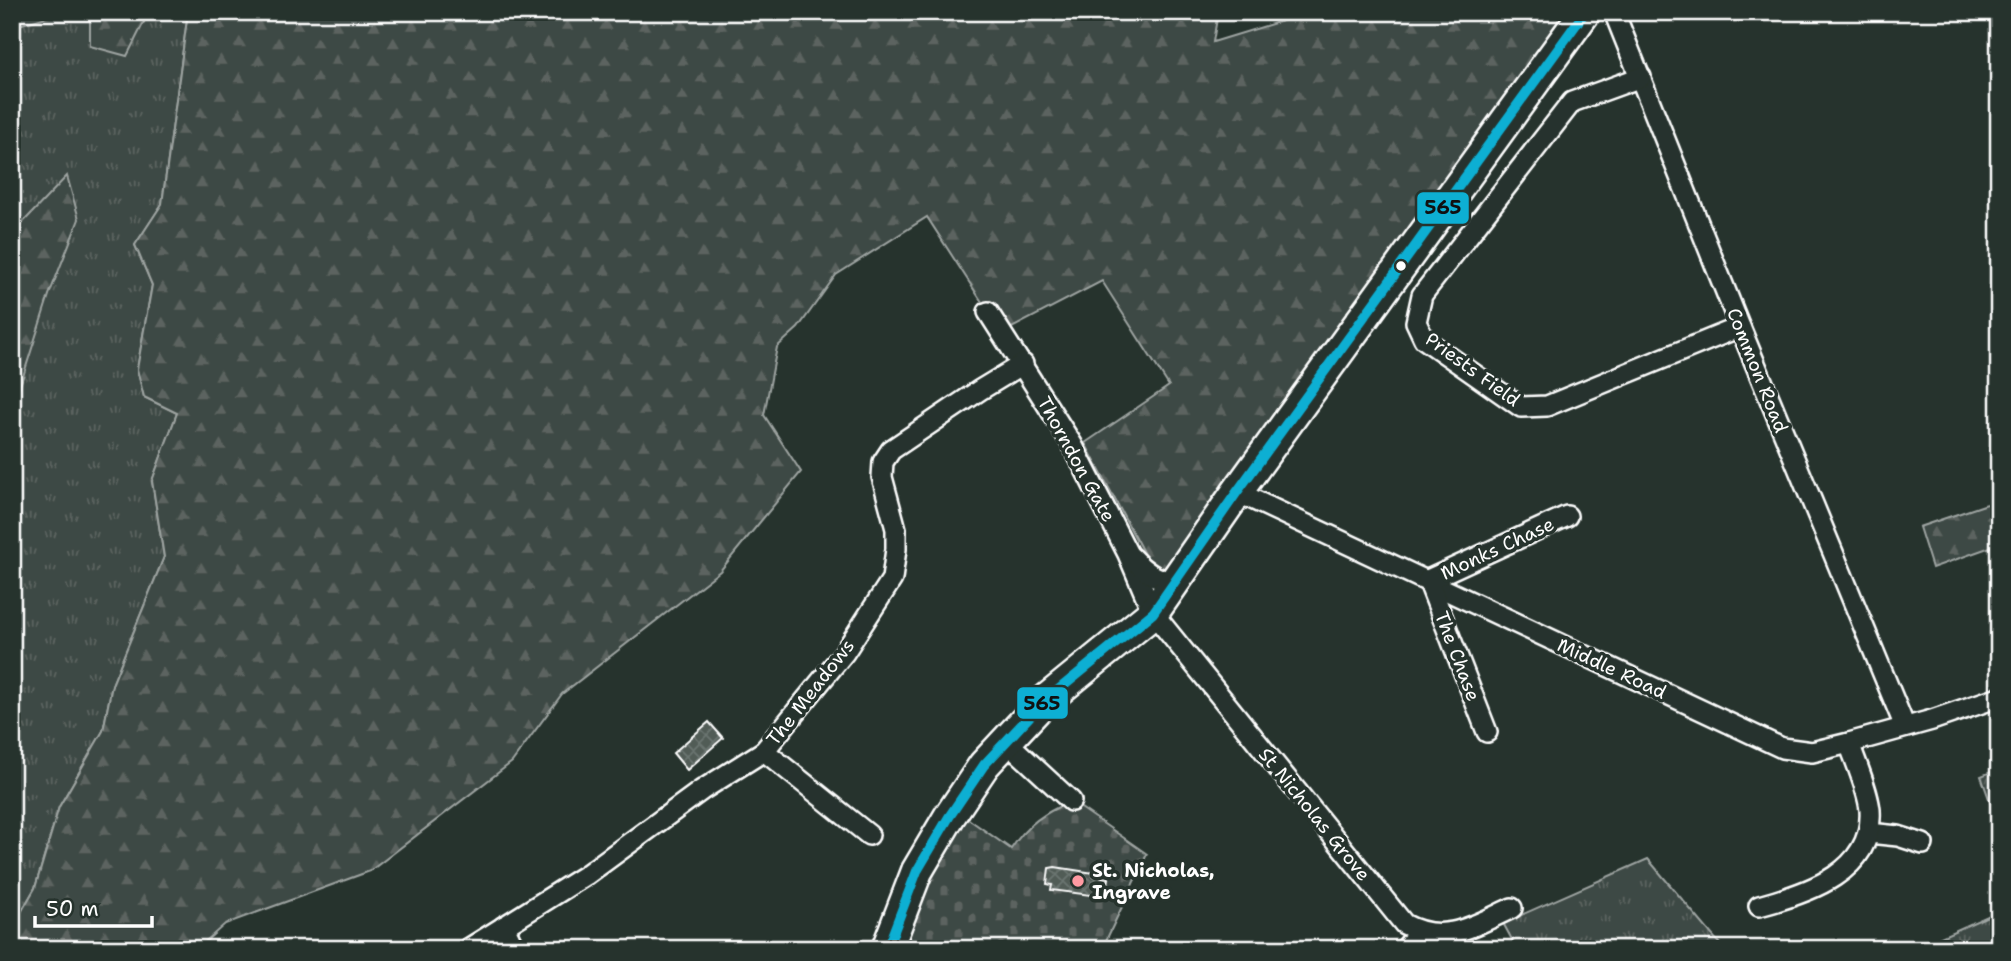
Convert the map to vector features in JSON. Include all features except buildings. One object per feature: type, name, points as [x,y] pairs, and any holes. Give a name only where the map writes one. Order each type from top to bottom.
[{"type":"main road","points":[[887,949],[924,860],[948,817],[985,765],[1041,704],[1153,613],[1237,492],[1586,12]]},
{"type":"street","name":"Common Road","points":[[1614,12],[1905,727]]},
{"type":"street","name":"Priests Field","points":[[1641,77],[1572,102],[1422,295],[1416,323],[1424,339],[1521,407],[1547,406],[1740,327]]},
{"type":"street","name":"Thorndon Gate","points":[[988,312],[1072,444],[1128,554],[1153,613]]},
{"type":"street","name":"The Meadows","points":[[468,949],[586,875],[702,790],[764,751],[844,653],[892,579],[896,529],[881,477],[883,462],[891,450],[1023,364]]},
{"type":"street","name":"Middle Road","points":[[1237,492],[1782,748],[1812,752],[1932,720],[1999,697]]},
{"type":"street","name":"Monks Chase","points":[[1428,580],[1567,516]]},
{"type":"street","points":[[1128,554],[1143,571],[1164,581],[1175,582]]},
{"type":"street","name":"The Chase","points":[[1428,580],[1488,732]]},
{"type":"street","name":"St Nicholas Grove","points":[[1153,613],[1404,924],[1419,932]]},
{"type":"street","points":[[1006,741],[1071,801]]},
{"type":"street","points":[[1759,906],[1795,896],[1845,871],[1860,853],[1869,833],[1870,808],[1849,743]]},
{"type":"street","points":[[764,751],[869,835]]},
{"type":"street","points":[[1869,833],[1898,836],[1923,844]]},
{"type":"street","points":[[1405,949],[1419,932],[1439,935],[1462,930],[1512,908]]},
{"type":"street","points":[[504,926],[515,949]]},
{"type":"green space","points":[[12,12],[188,12],[162,204],[135,245],[152,285],[137,369],[144,397],[177,413],[152,481],[164,557],[112,685],[103,731],[59,807],[35,888],[12,928]]},
{"type":"green space","points":[[12,12],[149,12],[127,56],[90,46],[90,17],[57,14],[12,27]]},
{"type":"green space","points":[[188,12],[1218,12],[1213,42],[1308,13],[1585,12],[1177,579],[1145,556],[1085,443],[1169,386],[1102,281],[1002,333],[927,217],[836,275],[798,328],[777,347],[764,415],[801,472],[720,571],[562,694],[512,762],[370,871],[225,924],[197,949],[12,949],[12,928],[35,888],[59,807],[103,731],[112,685],[164,557],[152,481],[177,413],[144,397],[137,369],[152,285],[135,245],[162,204]]},
{"type":"green space","points":[[67,176],[79,219],[49,295],[19,389],[12,432],[12,234]]},
{"type":"green space","points":[[1999,500],[1999,544],[1932,568],[1919,527]]},
{"type":"green space","points":[[1999,769],[1999,827],[1981,776]]},
{"type":"green space","points":[[1071,801],[1147,854],[1102,949],[905,949],[928,881],[964,816],[1011,849],[1037,820]]},
{"type":"green space","points":[[1648,859],[1724,949],[1517,949],[1503,923]]},
{"type":"green space","points":[[1999,911],[1999,949],[1914,949]]},
{"type":"transit line","name":"565","points":[[887,949],[917,871],[984,765],[1041,704],[1153,613],[1237,492],[1585,12]]},
{"type":"place","name":"St. Nicholas, Ingrave","points":[[1078,881]]}]
